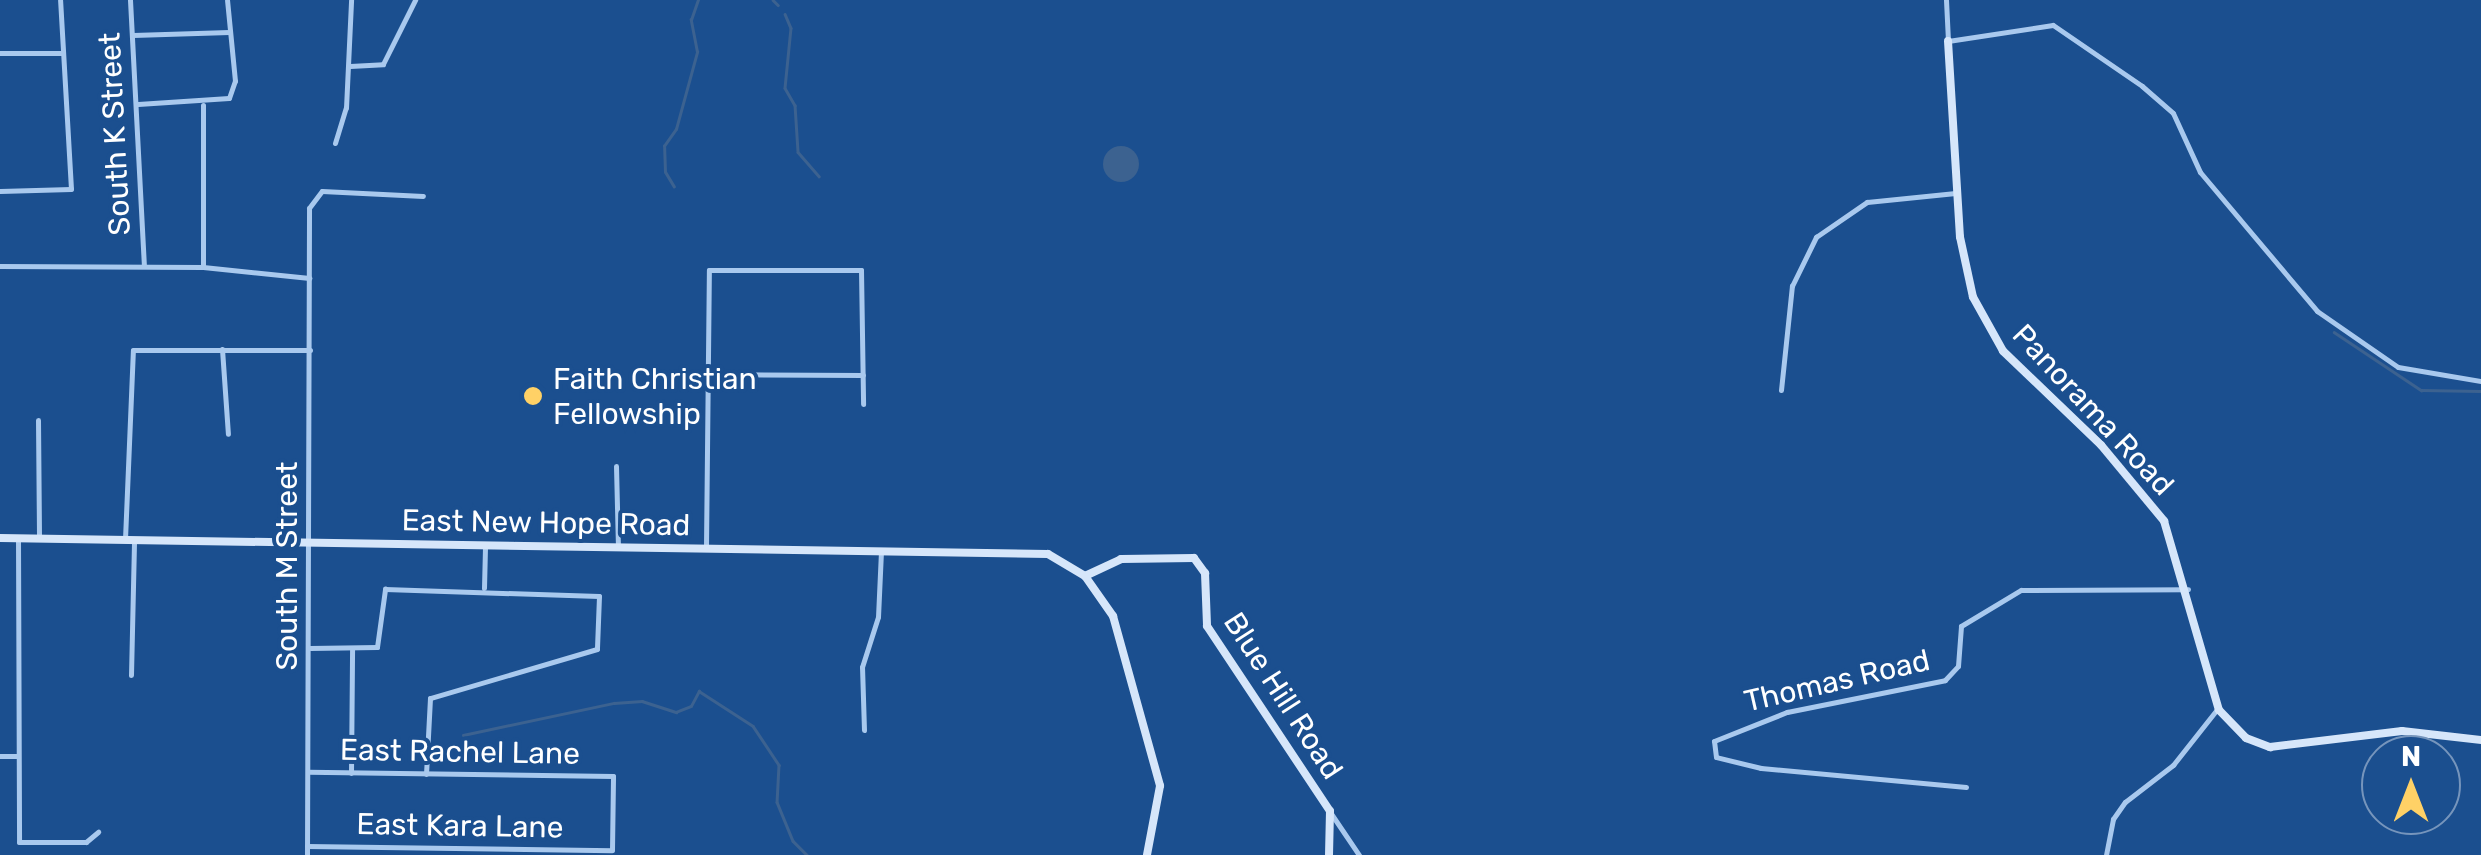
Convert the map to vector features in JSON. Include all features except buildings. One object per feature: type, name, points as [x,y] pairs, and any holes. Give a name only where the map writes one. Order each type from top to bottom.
[{"type":"street","points":[[0,191],[71,190],[60,0]]},
{"type":"street","name":"South K Street","points":[[130,0],[144,266]]},
{"type":"street","points":[[138,104],[203,104],[233,92],[227,0]]},
{"type":"street","points":[[334,142],[343,128],[350,66],[351,0]]},
{"type":"street","points":[[350,66],[383,64],[415,0]]},
{"type":"street","points":[[1946,0],[1948,41],[2053,25],[2173,112],[2200,172],[2316,311],[2398,367],[2481,381]]},
{"type":"street","points":[[133,35],[230,32]]},
{"type":"street","name":"Panorama Road","points":[[1948,41],[1964,268],[1986,326],[2146,495],[2164,522],[2188,590],[2218,708]]},
{"type":"street","points":[[0,53],[63,52]]},
{"type":"street","points":[[203,104],[203,267]]},
{"type":"street","points":[[1781,390],[1792,286],[1816,237],[1867,202],[1957,193]]},
{"type":"street","name":"South M Street","points":[[307,855],[309,208],[316,194],[422,196]]},
{"type":"street","points":[[0,266],[203,267],[308,278]]},
{"type":"street","points":[[706,547],[708,270],[852,267],[864,278],[863,404]]},
{"type":"street","points":[[222,349],[222,424],[228,434]]},
{"type":"street","points":[[131,675],[133,350],[310,350]]},
{"type":"street","points":[[706,374],[864,375]]},
{"type":"street","points":[[38,420],[38,538]]},
{"type":"street","points":[[616,466],[618,547]]},
{"type":"street","name":"East New Hope Road","points":[[0,538],[1036,552],[1064,560],[1086,576]]},
{"type":"street","points":[[18,538],[19,842],[86,842],[98,832]]},
{"type":"street","points":[[484,588],[485,546]]},
{"type":"street","points":[[864,730],[862,668],[878,617],[881,549]]},
{"type":"street","name":"Blue Hill Road","points":[[1086,576],[1104,562],[1194,558],[1205,572],[1207,626],[1330,812],[1330,855]]},
{"type":"street","points":[[1086,576],[1113,616],[1158,771],[1160,808],[1147,855]]},
{"type":"street","points":[[310,648],[378,647],[385,589],[594,592],[601,600],[597,650],[430,698],[426,774]]},
{"type":"street","name":"Thomas Road","points":[[1966,787],[1761,768],[1716,757],[1714,741],[1786,712],[1945,680],[1958,666],[1961,626],[2021,590],[2188,590]]},
{"type":"street","points":[[352,649],[352,773]]},
{"type":"street","points":[[2106,855],[2113,818],[2125,802],[2173,765],[2218,708],[2246,738],[2270,747],[2402,731],[2481,740]]},
{"type":"street","points":[[0,756],[18,756]]},
{"type":"street","name":"East Rachel Lane","points":[[308,772],[613,776],[612,850]]},
{"type":"street","points":[[1330,812],[1359,855]]},
{"type":"street","name":"East Kara Lane","points":[[307,846],[612,850]]},
{"type":"water","points":[[1121,146],[1134,151],[1139,164],[1134,177],[1121,182],[1108,177],[1103,164],[1108,151]]},
{"type":"waterway","points":[[674,187],[665,172],[664,146],[676,129],[697,52],[691,20],[698,0]]},
{"type":"waterway","points":[[773,0],[778,5]]},
{"type":"waterway","points":[[785,14],[791,28],[785,88],[795,105],[798,152],[819,176]]},
{"type":"waterway","points":[[2334,332],[2421,390],[2481,391]]},
{"type":"waterway","points":[[463,735],[614,703],[642,701],[676,712],[691,706],[699,691],[753,726],[779,765],[777,802],[793,841],[807,855]]},
{"type":"place","name":"Faith Christian Fellowship","points":[[533,396]]}]
